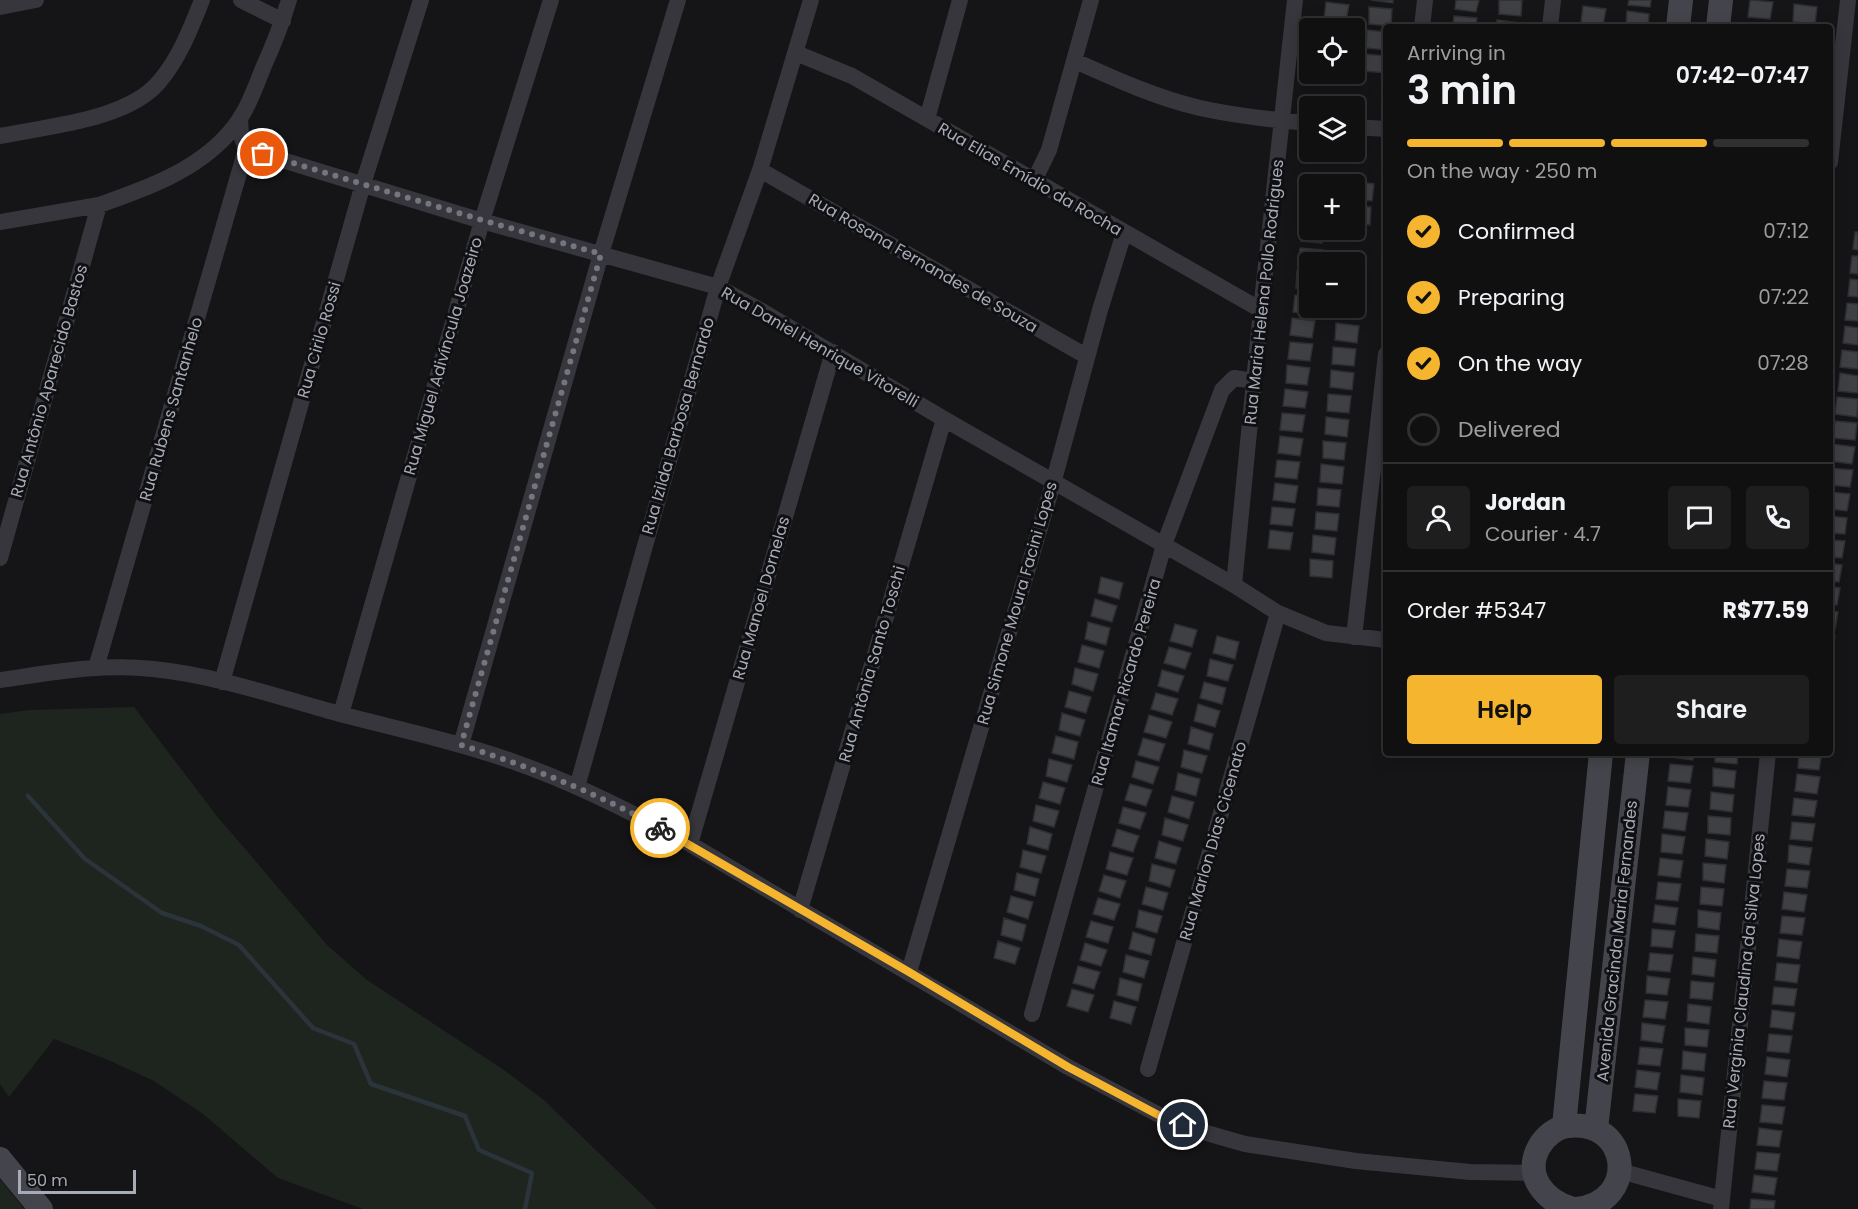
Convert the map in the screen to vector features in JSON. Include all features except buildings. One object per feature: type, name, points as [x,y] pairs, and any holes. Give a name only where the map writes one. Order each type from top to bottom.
[{"type":"street","points":[[0,7],[36,0]]},
{"type":"street","points":[[0,136],[103,115],[135,102],[158,83],[169,69],[188,35],[202,0]]},
{"type":"street","points":[[240,0],[283,21]]},
{"type":"street","points":[[0,222],[99,205],[154,184],[187,168],[211,150],[229,134],[250,100],[283,21],[289,0]]},
{"type":"street","name":"Rua Cirilo Rossi","points":[[222,682],[363,184],[421,0]]},
{"type":"street","name":"Rua Miguel Adivíncula Joazeiro","points":[[341,714],[482,220],[550,0]]},
{"type":"street","points":[[461,745],[601,254],[678,0]]},
{"type":"street","name":"Rua Izilda Barbosa Bernardo","points":[[577,787],[718,286],[760,170],[811,0]]},
{"type":"street","points":[[927,119],[960,0]]},
{"type":"street","points":[[1034,181],[1049,150],[1091,0]]},
{"type":"street","name":"Rua Maria Helena Pollo Rodrigues","points":[[1234,585],[1294,0]]},
{"type":"street","points":[[1422,24],[1425,0]]},
{"type":"street","points":[[1550,24],[1553,0]]},
{"type":"street","points":[[1678,24],[1681,0]]},
{"type":"street","points":[[1718,24],[1721,0]]},
{"type":"street","points":[[1833,135],[1848,0]]},
{"type":"street","name":"Rua Elias Emídio da Rocha","points":[[796,53],[852,76],[1261,310]]},
{"type":"street","points":[[1075,61],[1136,87],[1199,108],[1299,122]]},
{"type":"street","points":[[240,118],[241,135],[246,149]]},
{"type":"street","points":[[1365,128],[1383,129]]},
{"type":"street","name":"Rua Daniel Henrique Vitorelli","points":[[246,149],[482,220],[718,286],[1278,612],[1326,633],[1383,640]]},
{"type":"street","name":"Rua Rubens Santanhelo","points":[[96,668],[246,149]]},
{"type":"street","name":"Rua Rosana Fernandes de Souza","points":[[760,170],[1086,357]]},
{"type":"street","name":"Rua Antônio Aparecido Bastos","points":[[0,558],[99,205]]},
{"type":"street","name":"Rua Simone Moura Facini Lopes","points":[[909,972],[1053,480],[1086,357],[1124,233]]},
{"type":"street","name":"Rua Manoel Dornelas","points":[[690,844],[833,352]]},
{"type":"street","name":"Rua Itamar Ricardo Pereira","points":[[1032,1014],[1164,545],[1222,390],[1234,378],[1255,381]]},
{"type":"street","points":[[1354,637],[1383,381]]},
{"type":"street","name":"Rua Antônia Santo Toschi","points":[[800,910],[944,419]]},
{"type":"street","name":"Rua Marlon Dias Cicenato","points":[[1148,1069],[1278,612]]},
{"type":"street","points":[[0,680],[96,668],[151,668],[222,682],[461,745],[518,763],[633,813],[690,844],[1068,1067],[1162,1117],[1245,1144],[1356,1161],[1470,1172],[1535,1173]]},
{"type":"street","name":"Avenida Gracinda Maria Fernandes","points":[[1564,1126],[1600,756]]},
{"type":"street","name":"Avenida Gracinda Maria Fernandes","points":[[1596,1129],[1638,756]]},
{"type":"street","name":"Rua Verginia Claudina da Silva Lopes","points":[[1721,1204],[1768,756]]},
{"type":"street","points":[[1581,1124],[1596,1129],[1610,1139],[1618,1154],[1620,1171],[1615,1186],[1605,1200],[1574,1208],[1544,1194],[1536,1180],[1534,1163],[1539,1147],[1549,1134],[1564,1126],[1581,1124]]},
{"type":"street","points":[[0,1159],[41,1209]]},
{"type":"street","points":[[1620,1171],[1721,1204]]},
{"type":"shaded area","points":[[134,707],[216,815],[327,945],[367,980],[504,1070],[545,1101],[657,1209],[363,1209],[278,1178],[203,1114],[154,1081],[54,1039],[9,1097],[0,1084],[0,714],[30,710]]},
{"type":"shaded area","points":[[0,1179],[24,1209],[0,1209]]},
{"type":"waterway","points":[[28,796],[85,859],[162,913],[201,926],[239,945],[313,1028],[354,1044],[371,1084],[465,1116],[479,1150],[532,1173],[525,1209]]},
{"type":"way so far","points":[[263,154],[601,254],[461,745],[518,763],[577,787],[660,828]]},
{"type":"route","points":[[660,828],[1068,1067],[1162,1117],[1183,1125]]}]
